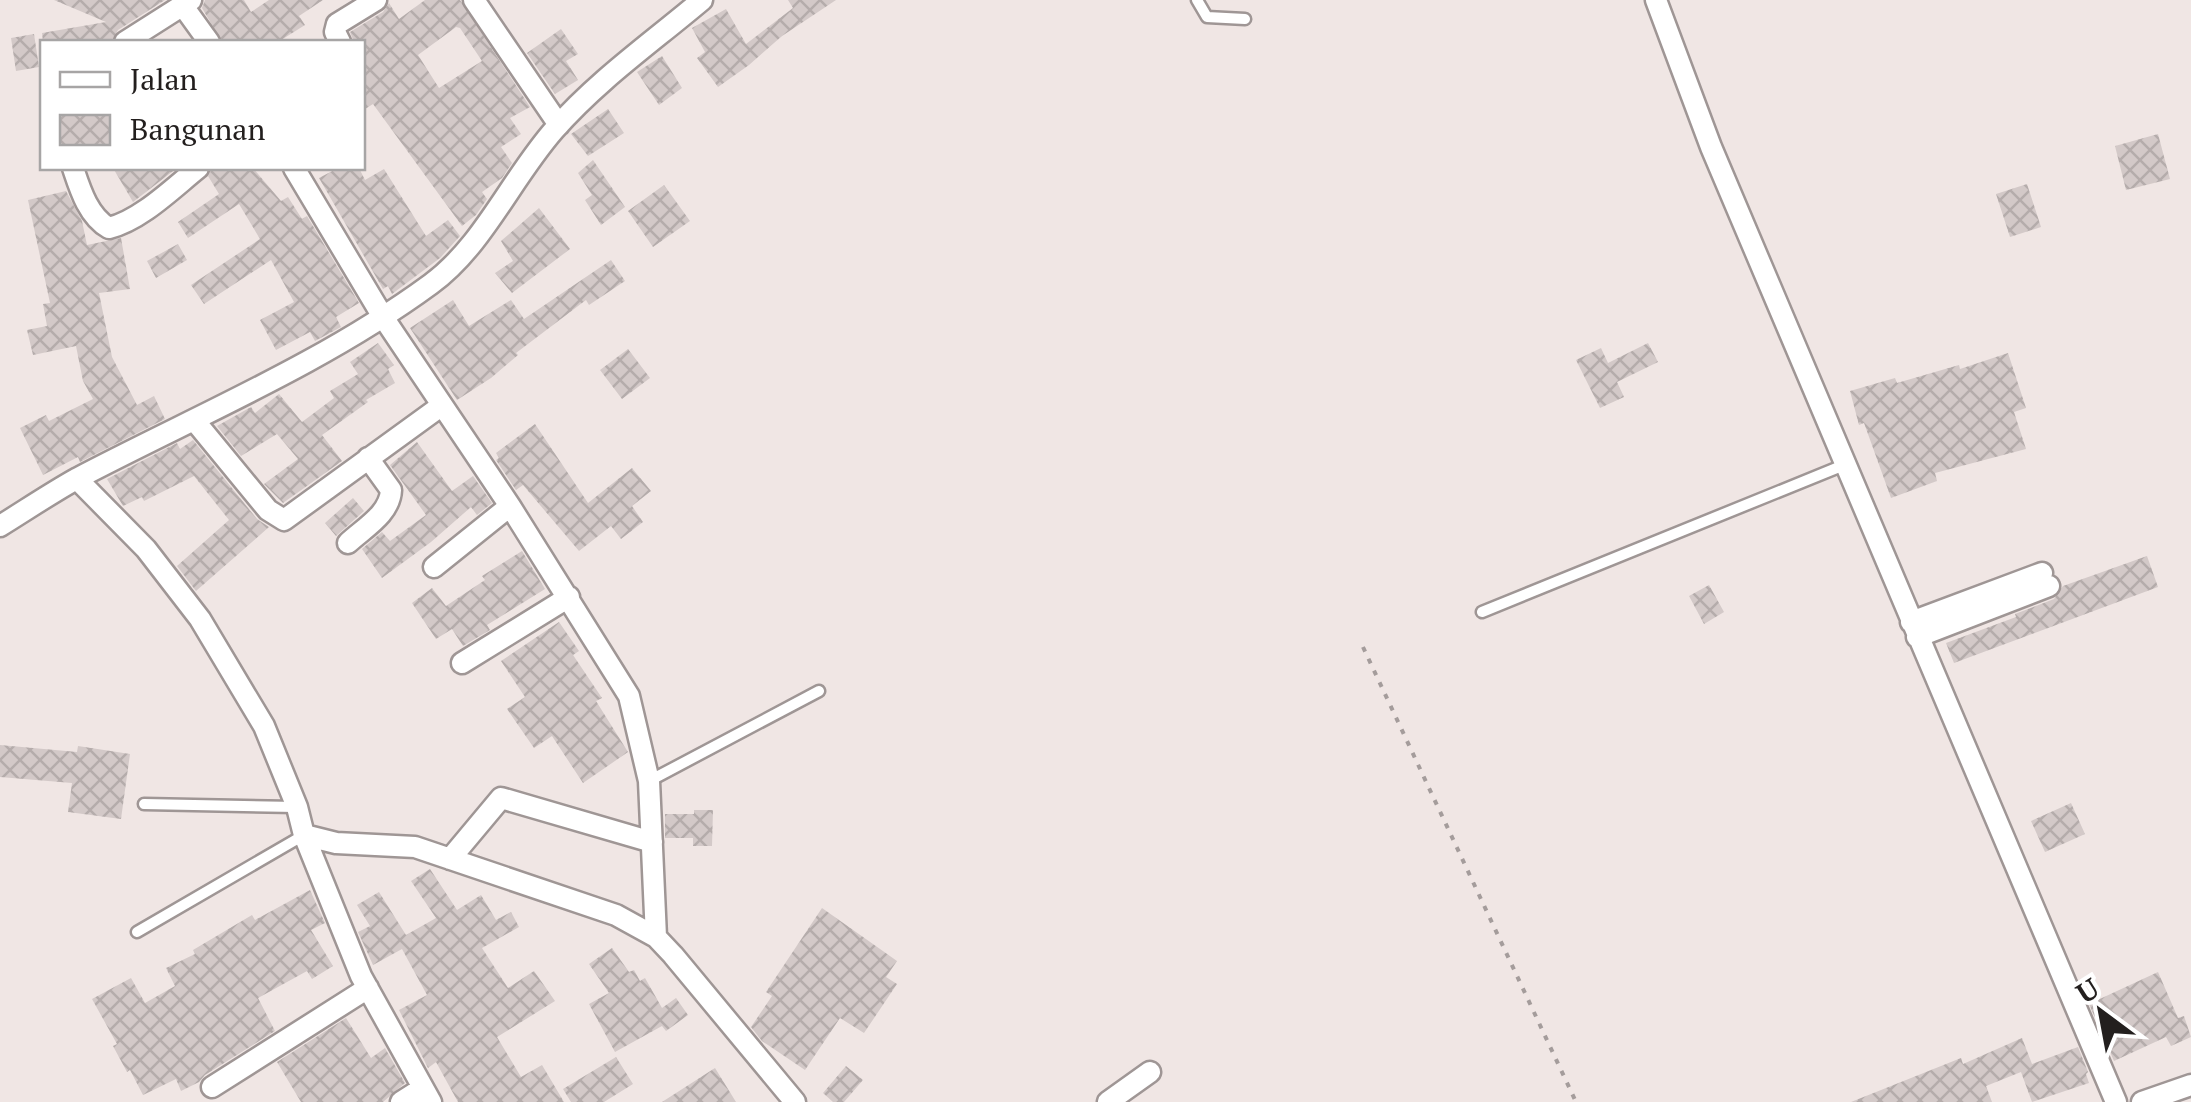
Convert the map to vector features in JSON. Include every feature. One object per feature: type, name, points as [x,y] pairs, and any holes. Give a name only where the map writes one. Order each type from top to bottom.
[{"type":"street","points":[[339,40],[337,24],[376,0]]},
{"type":"street","points":[[474,0],[559,125]]},
{"type":"street","points":[[0,526],[77,479],[215,412],[382,317],[435,282],[460,257],[559,125],[622,63],[702,0]]},
{"type":"street","points":[[1656,0],[1711,147],[2116,1102]]},
{"type":"street","points":[[128,40],[187,3],[208,40]]},
{"type":"street","points":[[74,170],[90,208],[109,228],[130,218],[195,170]]},
{"type":"street","points":[[295,170],[382,317],[510,506],[629,696],[649,781],[656,937]]},
{"type":"street","points":[[194,420],[268,510],[284,520],[442,406]]},
{"type":"street","points":[[348,543],[385,509],[391,496],[391,490],[368,458]]},
{"type":"street","points":[[77,479],[146,549],[200,619],[264,726],[297,807],[304,835],[368,988],[427,1095],[401,1102]]},
{"type":"street","points":[[434,567],[510,506]]},
{"type":"street","points":[[1914,630],[2046,580]]},
{"type":"street","points":[[462,663],[569,597]]},
{"type":"street","points":[[450,859],[501,798],[652,842]]},
{"type":"street","points":[[304,835],[336,843],[415,848],[616,915],[656,937],[795,1102]]},
{"type":"street","points":[[212,1087],[368,988]]},
{"type":"street","points":[[1108,1102],[1150,1072]]},
{"type":"street","points":[[2142,1102],[2191,1085]]},
{"type":"lane","points":[[1197,0],[1207,17],[1245,19]]},
{"type":"lane","points":[[1482,612],[1844,465]]},
{"type":"lane","points":[[649,781],[819,691]]},
{"type":"lane","points":[[144,804],[297,807]]},
{"type":"lane","points":[[137,932],[304,835]]},
{"type":"path","points":[[1363,647],[1576,1102]]},
{"type":"building","points":[[54,0],[165,0],[118,30],[112,40],[43,40],[42,33],[106,22]]},
{"type":"building","points":[[205,0],[244,0],[251,12],[269,0],[323,0],[299,16],[305,25],[281,40],[221,40],[202,8]]},
{"type":"building","points":[[425,0],[460,0],[530,107],[510,118],[521,134],[501,147],[512,163],[502,178],[482,192],[487,199],[462,226],[373,104],[365,109],[365,40],[353,40],[350,32],[383,12],[389,3],[399,19]],"holes":[[[456,27],[482,61],[439,88],[418,55]]]},
{"type":"building","points":[[788,0],[836,0],[782,36],[718,87],[697,58],[705,52],[692,28],[726,9],[746,44],[793,8]]},
{"type":"building","points":[[561,29],[578,54],[566,61],[578,80],[555,94],[527,53]]},
{"type":"building","points":[[34,34],[39,67],[16,71],[11,38]]},
{"type":"building","points":[[662,56],[682,88],[659,105],[637,72]]},
{"type":"building","points":[[608,109],[624,133],[588,156],[571,134]]},
{"type":"building","points":[[2158,134],[2170,179],[2126,190],[2115,146]]},
{"type":"building","points":[[593,160],[625,207],[601,225],[585,200],[592,195],[578,173]]},
{"type":"building","points":[[384,169],[426,236],[448,220],[460,236],[440,258],[392,294],[388,286],[383,289],[319,178],[334,170],[360,170],[365,180]]},
{"type":"building","points":[[114,170],[174,170],[133,202]]},
{"type":"building","points":[[211,170],[255,170],[281,201],[288,197],[302,219],[307,216],[359,303],[336,317],[341,327],[315,341],[310,332],[276,350],[260,320],[294,302],[271,260],[204,304],[191,285],[260,239],[239,204],[188,238],[178,222],[219,194],[208,176]]},
{"type":"building","points":[[2027,184],[2041,227],[2010,237],[1996,194]]},
{"type":"building","points":[[664,185],[690,221],[653,247],[628,211]]},
{"type":"building","points":[[66,191],[82,221],[87,245],[121,238],[130,289],[99,293],[112,357],[137,405],[154,396],[165,419],[80,462],[78,457],[43,475],[20,428],[46,415],[49,421],[93,399],[83,381],[76,346],[33,355],[27,330],[47,326],[43,304],[50,303],[28,200]]},
{"type":"building","points":[[539,208],[570,249],[512,293],[495,273],[513,261],[501,241]]},
{"type":"building","points":[[178,244],[187,260],[156,278],[147,261]]},
{"type":"building","points":[[611,260],[625,281],[589,305],[586,300],[516,353],[491,378],[457,400],[410,328],[453,300],[469,326],[511,300],[524,319]]},
{"type":"building","points":[[378,343],[394,365],[388,369],[395,383],[322,435],[342,461],[283,503],[264,484],[298,459],[277,434],[241,456],[217,426],[251,407],[255,413],[279,394],[302,422],[334,398],[330,391],[358,374],[350,362]]},
{"type":"building","points":[[1648,343],[1658,362],[1617,382],[1624,397],[1600,408],[1576,360],[1601,348],[1608,363]]},
{"type":"building","points":[[628,349],[650,378],[622,399],[600,370]]},
{"type":"building","points":[[2008,353],[2026,408],[2014,412],[2026,449],[1935,473],[1937,481],[1891,498],[1864,423],[1859,425],[1850,391],[1895,378],[1897,383],[1959,365],[1960,369]]},
{"type":"building","points":[[535,424],[588,503],[632,468],[651,491],[632,506],[643,522],[621,539],[611,526],[579,551],[523,485],[516,490],[496,460],[496,453]]},
{"type":"building","points":[[193,440],[257,519],[269,527],[196,591],[177,566],[229,520],[194,476],[144,501],[142,497],[123,506],[107,479],[177,443],[180,449]]},
{"type":"building","points":[[417,442],[452,491],[473,476],[492,503],[477,515],[471,507],[382,578],[362,549],[382,532],[390,541],[426,515],[390,465]]},
{"type":"building","points":[[353,498],[364,511],[336,536],[325,523]]},
{"type":"building","points":[[522,551],[545,589],[487,625],[490,630],[463,646],[452,629],[436,639],[412,603],[432,588],[446,606],[485,580],[482,576]]},
{"type":"building","points":[[2147,556],[2158,587],[1954,663],[1946,643],[2054,599],[2063,586]]},
{"type":"building","points":[[1709,585],[1724,612],[1704,624],[1689,596]]},
{"type":"building","points":[[559,622],[579,651],[573,655],[602,698],[596,701],[628,752],[583,783],[552,736],[534,748],[507,709],[525,697],[501,661]]},
{"type":"building","points":[[0,745],[77,752],[78,746],[130,754],[121,819],[68,812],[72,783],[0,777]]},
{"type":"building","points":[[2071,803],[2085,834],[2045,852],[2031,821]]},
{"type":"building","points":[[694,810],[713,810],[712,846],[693,846],[693,838],[665,838],[665,814],[694,814]]},
{"type":"building","points":[[430,869],[457,910],[481,895],[496,920],[511,912],[519,927],[482,948],[508,988],[534,971],[555,1001],[497,1037],[521,1077],[542,1065],[564,1102],[458,1102],[436,1062],[428,1068],[399,1010],[427,995],[402,949],[373,965],[358,932],[370,926],[357,905],[379,892],[406,935],[436,918],[411,881]]},
{"type":"building","points":[[310,890],[325,923],[311,930],[333,966],[312,979],[307,971],[258,998],[275,1031],[181,1091],[176,1079],[143,1095],[113,1046],[117,1044],[92,999],[131,978],[145,1003],[175,986],[166,968],[195,954],[193,950],[252,915],[255,920]]},
{"type":"building","points":[[822,908],[897,961],[886,977],[897,984],[864,1033],[840,1018],[805,1070],[762,1041],[751,1027],[772,996],[766,992]]},
{"type":"building","points":[[612,948],[629,972],[634,970],[640,981],[645,978],[662,1008],[676,998],[688,1015],[666,1031],[662,1026],[615,1052],[589,1004],[609,993],[589,964]]},
{"type":"building","points":[[2158,972],[2178,1018],[2184,1016],[2191,1037],[2171,1046],[2166,1037],[2114,1061],[2089,1004]]},
{"type":"building","points":[[346,1018],[371,1058],[385,1048],[405,1083],[383,1102],[301,1102],[277,1062]]},
{"type":"building","points":[[2022,1038],[2032,1064],[2078,1047],[2089,1083],[2032,1102],[2021,1072],[1986,1086],[1992,1102],[1851,1102],[1961,1058],[1963,1064]]},
{"type":"building","points":[[616,1057],[633,1084],[604,1102],[571,1102],[563,1089]]},
{"type":"building","points":[[846,1066],[863,1080],[844,1102],[833,1102],[823,1093]]},
{"type":"building","points":[[715,1068],[736,1102],[662,1102]]}]
